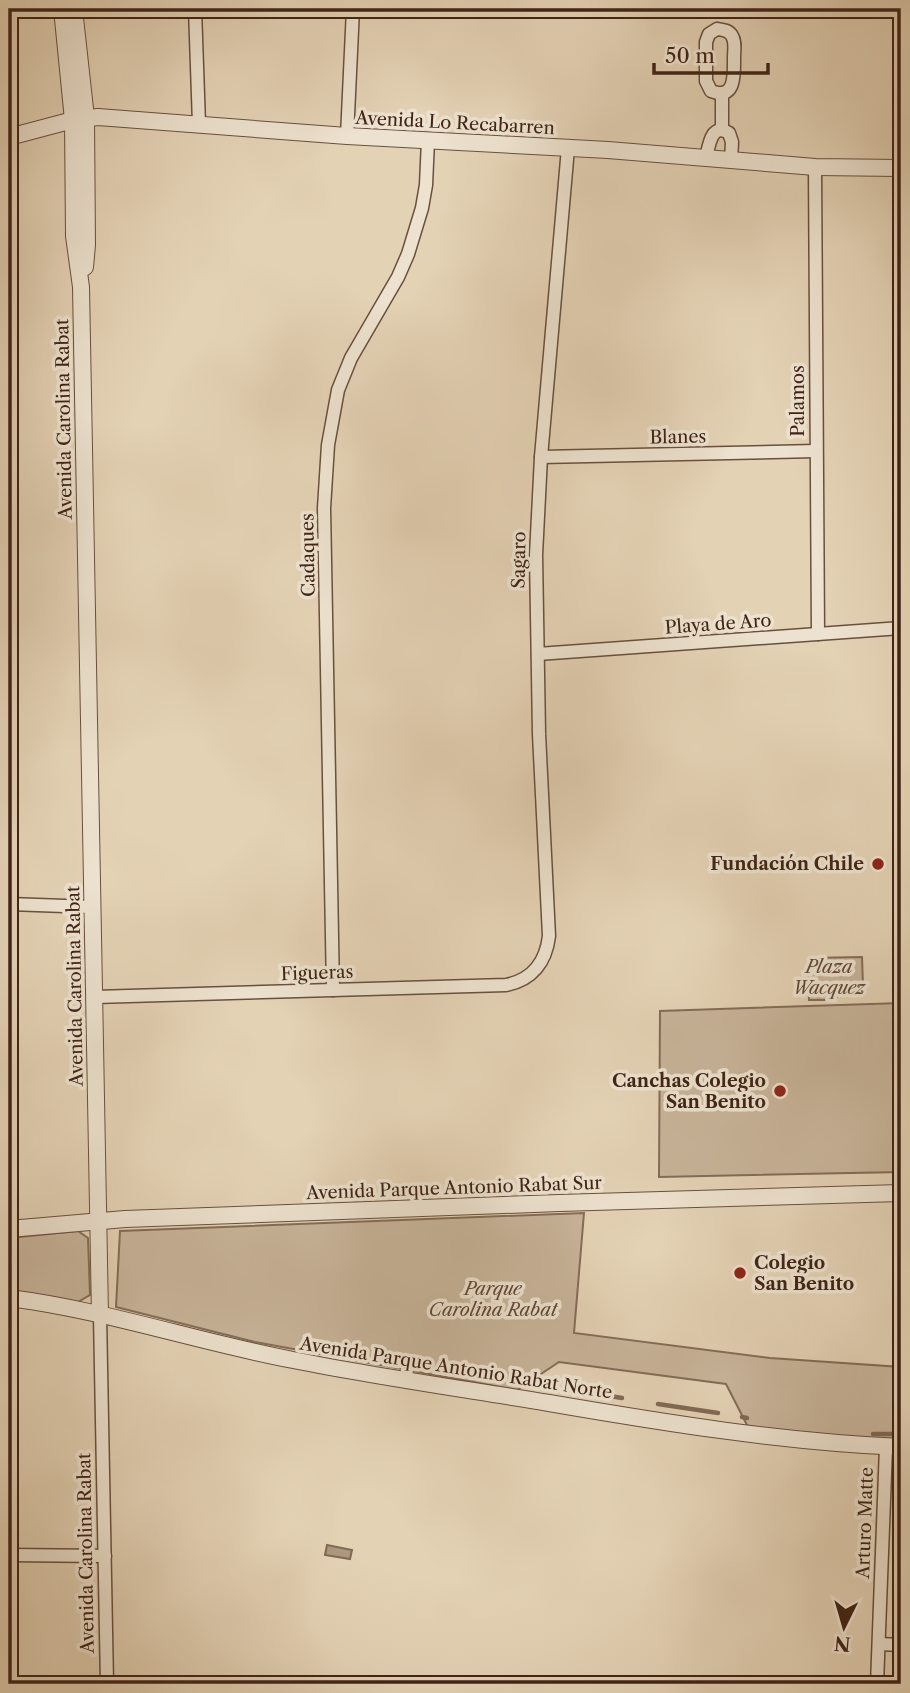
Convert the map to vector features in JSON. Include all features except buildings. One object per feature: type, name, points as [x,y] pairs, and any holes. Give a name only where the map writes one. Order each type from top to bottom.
[{"type":"street","name":"Avenida Carolina Rabat","points":[[62,9],[79,119]]},
{"type":"street","name":"Avenida Carolina Rabat","points":[[74,9],[87,245],[81,287],[107,1684]]},
{"type":"street","points":[[195,9],[199,124]]},
{"type":"street","points":[[347,136],[353,9]]},
{"type":"street","points":[[722,29],[731,33],[734,42],[734,82],[722,93],[711,91],[706,84],[706,55],[707,37],[713,31],[722,29]]},
{"type":"street","points":[[722,93],[722,129]]},
{"type":"street","name":"Avenida Lo Recabarren","points":[[9,137],[79,119],[199,124],[347,136],[568,148],[815,167],[901,168]]},
{"type":"street","points":[[706,158],[714,134],[722,129]]},
{"type":"street","points":[[722,129],[729,133],[731,138],[731,161]]},
{"type":"street","name":"Cadaques","points":[[333,990],[324,508],[328,445],[338,390],[351,358],[398,277],[416,232],[426,186],[428,141]]},
{"type":"street","name":"Sagaro","points":[[536,970],[545,957],[549,936],[539,734],[536,577],[541,457],[568,148]]},
{"type":"street","name":"Palamos","points":[[815,167],[817,634]]},
{"type":"street","name":"Blanes","points":[[541,457],[816,451]]},
{"type":"street","name":"Playa de Aro","points":[[538,654],[901,628]]},
{"type":"street","points":[[9,904],[93,906]]},
{"type":"street","name":"Figueras","points":[[94,996],[506,985],[516,983],[536,970]]},
{"type":"street","name":"Avenida Parque Antonio Rabat Sur","points":[[9,1229],[99,1220],[901,1193]]},
{"type":"street","name":"Avenida Parque Antonio Rabat Norte","points":[[9,1298],[41,1302],[293,1360],[412,1381],[755,1435],[893,1447]]},
{"type":"street","name":"Arturo Matte","points":[[877,1684],[893,1447]]},
{"type":"street","points":[[9,1555],[105,1556]]},
{"type":"street","points":[[879,1644],[901,1645]]},
{"type":"green space","name":"Plaza Wacquez","points":[[862,957],[863,986],[829,1000],[809,1000],[808,958]]},
{"type":"green space","name":"Canchas Colegio San Benito","points":[[901,1003],[901,1172],[659,1177],[660,1011]]},
{"type":"green space","name":"Parque Carolina Rabat","points":[[584,1213],[574,1333],[770,1358],[901,1367],[901,1440],[748,1427],[726,1384],[559,1362],[517,1390],[255,1342],[116,1307],[120,1231]]},
{"type":"green space","points":[[78,1231],[88,1238],[90,1295],[78,1302],[9,1290],[9,1238]]},
{"type":"shaded area","points":[[327,1545],[352,1550],[350,1559],[325,1555]]},
{"type":"waterway","points":[[566,1389],[622,1398]]},
{"type":"waterway","points":[[658,1404],[718,1413]]},
{"type":"waterway","points":[[742,1417],[747,1418]]},
{"type":"waterway","points":[[873,1434],[901,1434]]},
{"type":"place","name":"Fundación Chile","points":[[878,864]]},
{"type":"place","name":"Canchas Colegio San Benito","points":[[780,1091]]},
{"type":"place","name":"Colegio San Benito","points":[[740,1273]]}]
